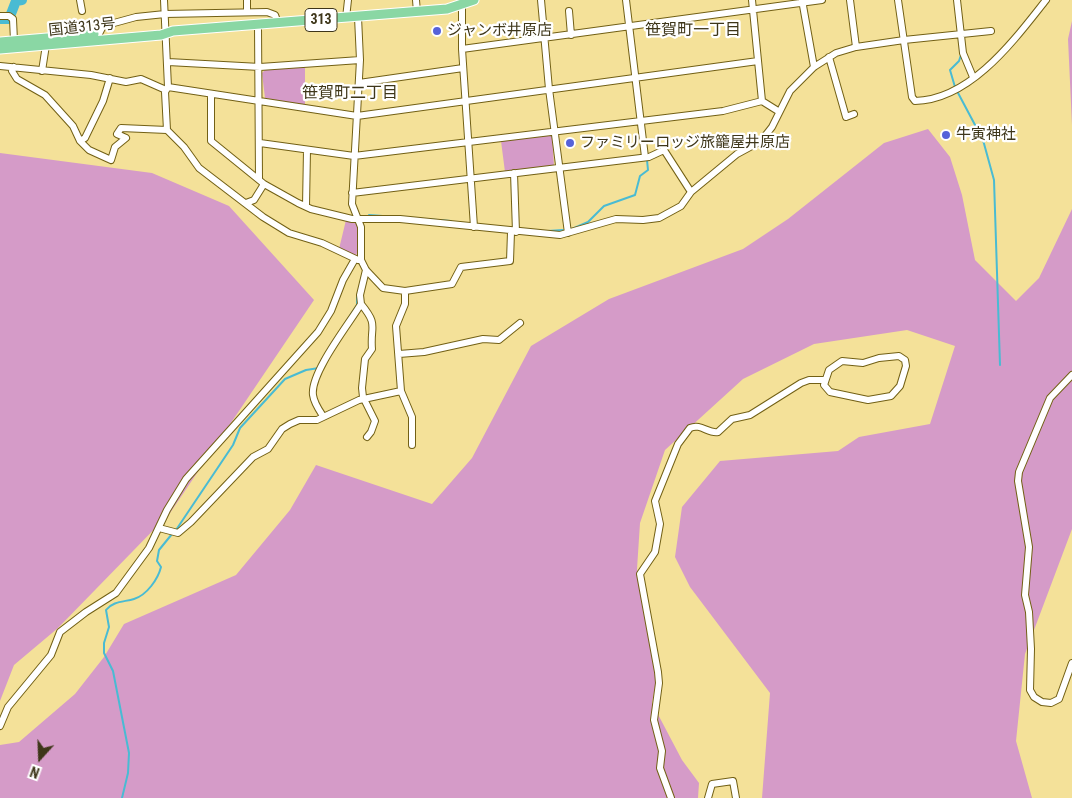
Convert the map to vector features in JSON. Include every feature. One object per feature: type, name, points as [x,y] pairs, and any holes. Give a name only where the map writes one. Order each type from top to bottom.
[{"type":"highway","name":"国道313号","points":[[0,42],[159,29],[166,31],[258,25],[416,12],[447,9],[474,0]]},
{"type":"highway","name":"国道313号","points":[[0,49],[161,35],[166,31]]},
{"type":"street","points":[[80,0],[82,11]]},
{"type":"street","points":[[164,0],[168,62],[168,130],[184,147],[196,165],[246,203],[289,233],[322,243],[358,260],[385,290],[405,291],[452,284],[459,269],[464,266],[484,265],[510,260],[513,232],[514,173]]},
{"type":"street","points":[[247,0],[247,12]]},
{"type":"street","points":[[346,18],[348,0]]},
{"type":"street","points":[[416,0],[416,12]]},
{"type":"street","points":[[541,0],[549,90],[568,233]]},
{"type":"street","points":[[626,0],[644,157]]},
{"type":"street","points":[[752,0],[762,101]]},
{"type":"street","points":[[462,50],[822,0]]},
{"type":"street","points":[[850,0],[856,47]]},
{"type":"street","points":[[898,0],[912,97],[915,101],[932,99],[954,90],[989,66],[1019,36],[1046,0]]},
{"type":"street","points":[[956,0],[963,53],[973,77]]},
{"type":"street","points":[[803,2],[814,67]]},
{"type":"street","points":[[462,5],[462,50],[474,227]]},
{"type":"street","points":[[569,11],[571,35]]},
{"type":"street","points":[[99,34],[103,26],[164,14],[269,12],[275,15],[278,23]]},
{"type":"street","points":[[0,16],[11,16],[14,41]]},
{"type":"street","points":[[0,726],[8,707],[51,655],[60,632],[86,612],[116,593],[143,558],[186,479],[229,428],[318,332],[331,311],[343,280],[358,260],[361,227],[354,213],[352,193],[360,60],[358,17]]},
{"type":"street","points":[[246,203],[254,200],[262,182],[258,25]]},
{"type":"street","points":[[212,95],[211,141],[262,182],[306,206],[358,219],[400,219],[554,235],[568,233],[616,219],[643,220],[659,218],[682,206],[691,192],[736,154],[761,141],[772,127],[778,111],[790,91],[814,67],[842,50],[904,40],[991,31]]},
{"type":"street","points":[[42,71],[46,45]]},
{"type":"street","points":[[828,57],[846,117],[854,114]]},
{"type":"street","points":[[168,62],[260,67],[360,60]]},
{"type":"street","points":[[0,66],[110,78],[129,82],[141,79],[167,88],[357,116],[758,61]]},
{"type":"street","points":[[14,67],[12,71],[18,79],[46,95],[73,126],[80,141],[88,150],[111,160],[115,147],[126,138],[117,134],[121,128],[168,130]]},
{"type":"street","points":[[359,83],[463,68]]},
{"type":"street","points":[[80,141],[85,138],[103,101],[110,78]]},
{"type":"street","points":[[260,143],[354,156],[722,111],[762,101],[778,111]]},
{"type":"street","points":[[306,206],[307,150]]},
{"type":"street","points":[[352,193],[644,157],[664,150],[691,192]]},
{"type":"street","points":[[366,270],[360,295],[361,304],[371,316],[374,332],[371,339],[372,349],[365,359],[362,388],[365,400],[375,421],[367,437]]},
{"type":"street","points":[[405,291],[405,304],[396,326],[401,391],[412,417],[412,445]]},
{"type":"street","points":[[323,416],[313,397],[313,383],[349,320],[361,304]]},
{"type":"street","points":[[399,354],[424,352],[483,338],[499,340],[520,324]]},
{"type":"street","points":[[899,356],[903,357],[906,363],[899,388],[886,398],[868,400],[846,394],[834,394],[826,390],[824,380],[832,367],[842,361],[852,360],[863,363],[879,358],[899,356]]},
{"type":"street","points":[[1072,375],[1050,398],[1019,472],[1018,481],[1029,547],[1025,595],[1029,612],[1031,650],[1030,690],[1034,697],[1042,702],[1051,703],[1059,699],[1072,664]]},
{"type":"street","points":[[671,798],[660,768],[662,752],[654,720],[659,683],[658,672],[640,574],[655,552],[660,524],[655,501],[678,444],[690,428],[700,426],[712,432],[718,432],[732,419],[750,415],[801,383],[809,380],[824,380]]},
{"type":"street","points":[[158,528],[178,533],[191,522],[253,457],[268,449],[282,429],[299,420],[317,420],[352,403],[401,391]]},
{"type":"street","points":[[708,798],[712,784],[733,781],[736,798]]},
{"type":"shaded area","points":[[1072,21],[1072,125],[1068,39]]},
{"type":"shaded area","points":[[305,66],[305,105],[265,98],[262,73],[265,70]]},
{"type":"shaded area","points":[[928,129],[950,157],[962,195],[975,260],[1016,301],[1039,278],[1072,209],[1072,529],[1025,654],[1016,741],[1032,798],[762,798],[770,693],[690,587],[675,557],[682,507],[720,461],[838,451],[859,437],[930,424],[955,346],[907,330],[814,344],[743,379],[665,450],[640,523],[637,569],[656,681],[652,703],[682,760],[699,783],[698,798],[0,798],[0,745],[19,742],[75,694],[104,657],[124,624],[236,575],[290,510],[316,465],[432,504],[472,458],[531,346],[609,299],[743,249],[788,219],[884,143]]},
{"type":"shaded area","points":[[552,135],[554,166],[505,172],[501,141]]},
{"type":"shaded area","points":[[0,153],[152,173],[229,206],[314,300],[170,513],[58,628],[14,665],[0,701]]},
{"type":"shaded area","points":[[346,220],[357,224],[358,248],[356,257],[339,249]]},
{"type":"waterway","points":[[0,19],[9,19],[16,1],[22,0]]},
{"type":"waterway","points":[[955,87],[950,70],[959,61],[961,55]]},
{"type":"waterway","points":[[957,91],[983,140],[994,180],[1000,365]]},
{"type":"waterway","points":[[572,229],[588,222],[604,206],[635,195],[640,176],[648,170],[647,160]]},
{"type":"waterway","points":[[369,215],[451,221]]},
{"type":"waterway","points":[[548,231],[563,230]]},
{"type":"waterway","points":[[346,322],[357,305],[357,297]]},
{"type":"waterway","points":[[176,530],[233,445],[240,428],[285,379],[306,370],[319,368]]},
{"type":"waterway","points":[[122,798],[128,773],[129,753],[113,671],[104,653],[104,643],[109,627],[106,610],[115,603],[139,597],[151,586],[161,567],[157,561],[159,550],[172,534]]},
{"type":"place","name":"ジャンボ井原店","points":[[437,31]]},
{"type":"place","name":"牛寅神社","points":[[946,135]]},
{"type":"place","name":"ファミリーロッジ旅籠屋井原店","points":[[570,143]]},
{"type":"district","name":"笹賀町一丁目","points":[[693,31]]},
{"type":"district","name":"笹賀町二丁目","points":[[350,94]]}]
